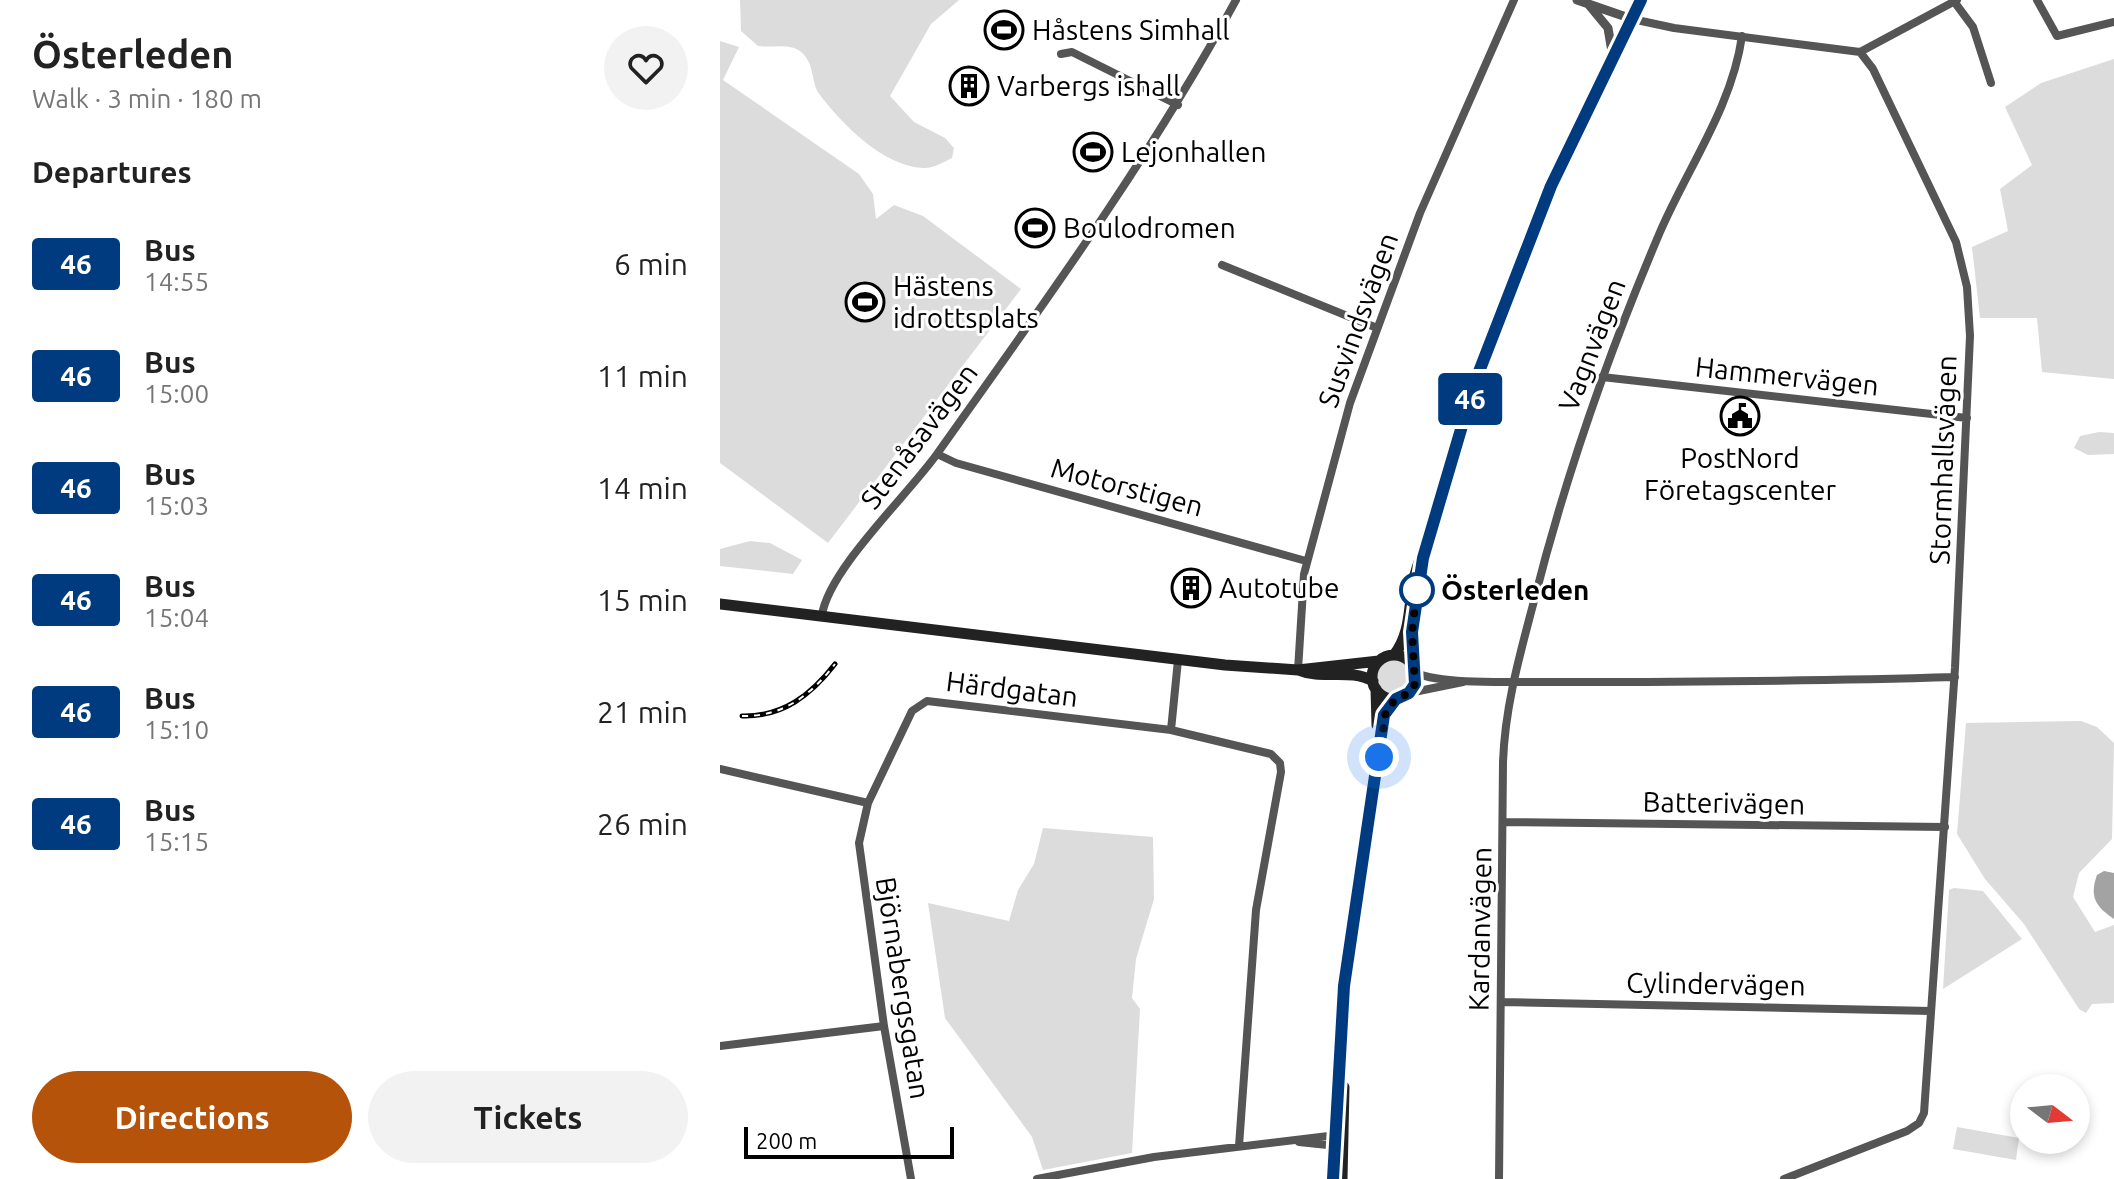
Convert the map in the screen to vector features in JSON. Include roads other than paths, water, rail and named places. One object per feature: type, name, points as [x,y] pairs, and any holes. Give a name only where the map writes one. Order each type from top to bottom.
[{"type":"main road","points":[[1333,1179],[1352,926],[1384,715],[1396,699],[1409,693],[1414,669],[1412,623],[1423,558],[1475,382],[1521,260],[1576,132],[1641,0]]},
{"type":"main road","points":[[720,604],[1178,660],[1298,670],[1379,661],[1394,655],[1404,640],[1417,568],[1423,558]]},
{"type":"main road","points":[[1394,655],[1414,669]]},
{"type":"main road","points":[[1372,789],[1373,670],[1379,661]]},
{"type":"main road","points":[[1298,670],[1309,675],[1363,676],[1385,697],[1396,699]]},
{"type":"main road","points":[[1338,1141],[1342,1179]]},
{"type":"street","name":"Stenåsavägen","points":[[822,615],[827,594],[841,571],[937,454],[1137,170],[1178,105],[1236,0]]},
{"type":"street","name":"Susvindsvägen","points":[[1298,670],[1306,561],[1350,403],[1450,140],[1514,0]]},
{"type":"street","points":[[1577,0],[1632,19],[1860,52],[1955,1],[1973,27],[1991,83]]},
{"type":"street","points":[[2037,0],[2057,36],[2114,22]]},
{"type":"street","points":[[1589,5],[1608,28],[1613,58]]},
{"type":"street","name":"Vagnvägen","points":[[1514,681],[1547,551],[1602,377],[1660,232],[1732,84],[1742,36]]},
{"type":"street","points":[[1061,54],[1072,52],[1178,105]]},
{"type":"street","name":"Stormhallsvägen","points":[[1784,1179],[1919,1123],[1925,1105],[1945,827],[1967,418],[1968,295],[1959,253],[1945,215],[1873,69],[1860,52]]},
{"type":"street","points":[[1222,265],[1377,328]]},
{"type":"street","name":"Hammervägen","points":[[1602,377],[1967,418]]},
{"type":"street","name":"Motorstigen","points":[[937,454],[956,463],[1306,561]]},
{"type":"street","points":[[1171,730],[1178,660]]},
{"type":"street","points":[[1414,669],[1432,679],[1470,681],[1738,682],[1955,677]]},
{"type":"street","points":[[1409,693],[1470,681]]},
{"type":"street","name":"Kardanvägen","points":[[1499,1179],[1504,725],[1514,681]]},
{"type":"street","name":"Härdgatan","points":[[868,803],[912,711],[922,702],[1171,730],[1271,754],[1280,763],[1256,910],[1239,1146]]},
{"type":"street","points":[[720,769],[868,803]]},
{"type":"street","name":"Björnabergsgatan","points":[[868,803],[859,843],[884,1026],[911,1179]]},
{"type":"street","name":"Batterivägen","points":[[1503,822],[1945,827]]},
{"type":"street","name":"Cylindervägen","points":[[1501,1002],[1931,1011]]},
{"type":"street","points":[[720,1046],[884,1026]]},
{"type":"street","points":[[1037,1179],[1239,1146],[1286,1141],[1338,1141]]},
{"type":"railway","points":[[742,716],[770,713],[795,702],[835,664]]},
{"type":"place","name":"Håstens Simhall","points":[[1004,30]]},
{"type":"place","name":"Varbergs ishall","points":[[969,86]]},
{"type":"place","name":"Lejonhallen","points":[[1093,152]]},
{"type":"place","name":"Boulodromen","points":[[1035,228]]},
{"type":"place","name":"Hästens idrottsplats","points":[[865,302]]},
{"type":"place","name":"PostNord Företagscenter","points":[[1740,416]]},
{"type":"place","name":"Autotube","points":[[1191,588]]},
{"type":"place","name":"Österleden","points":[[1417,590]]}]
